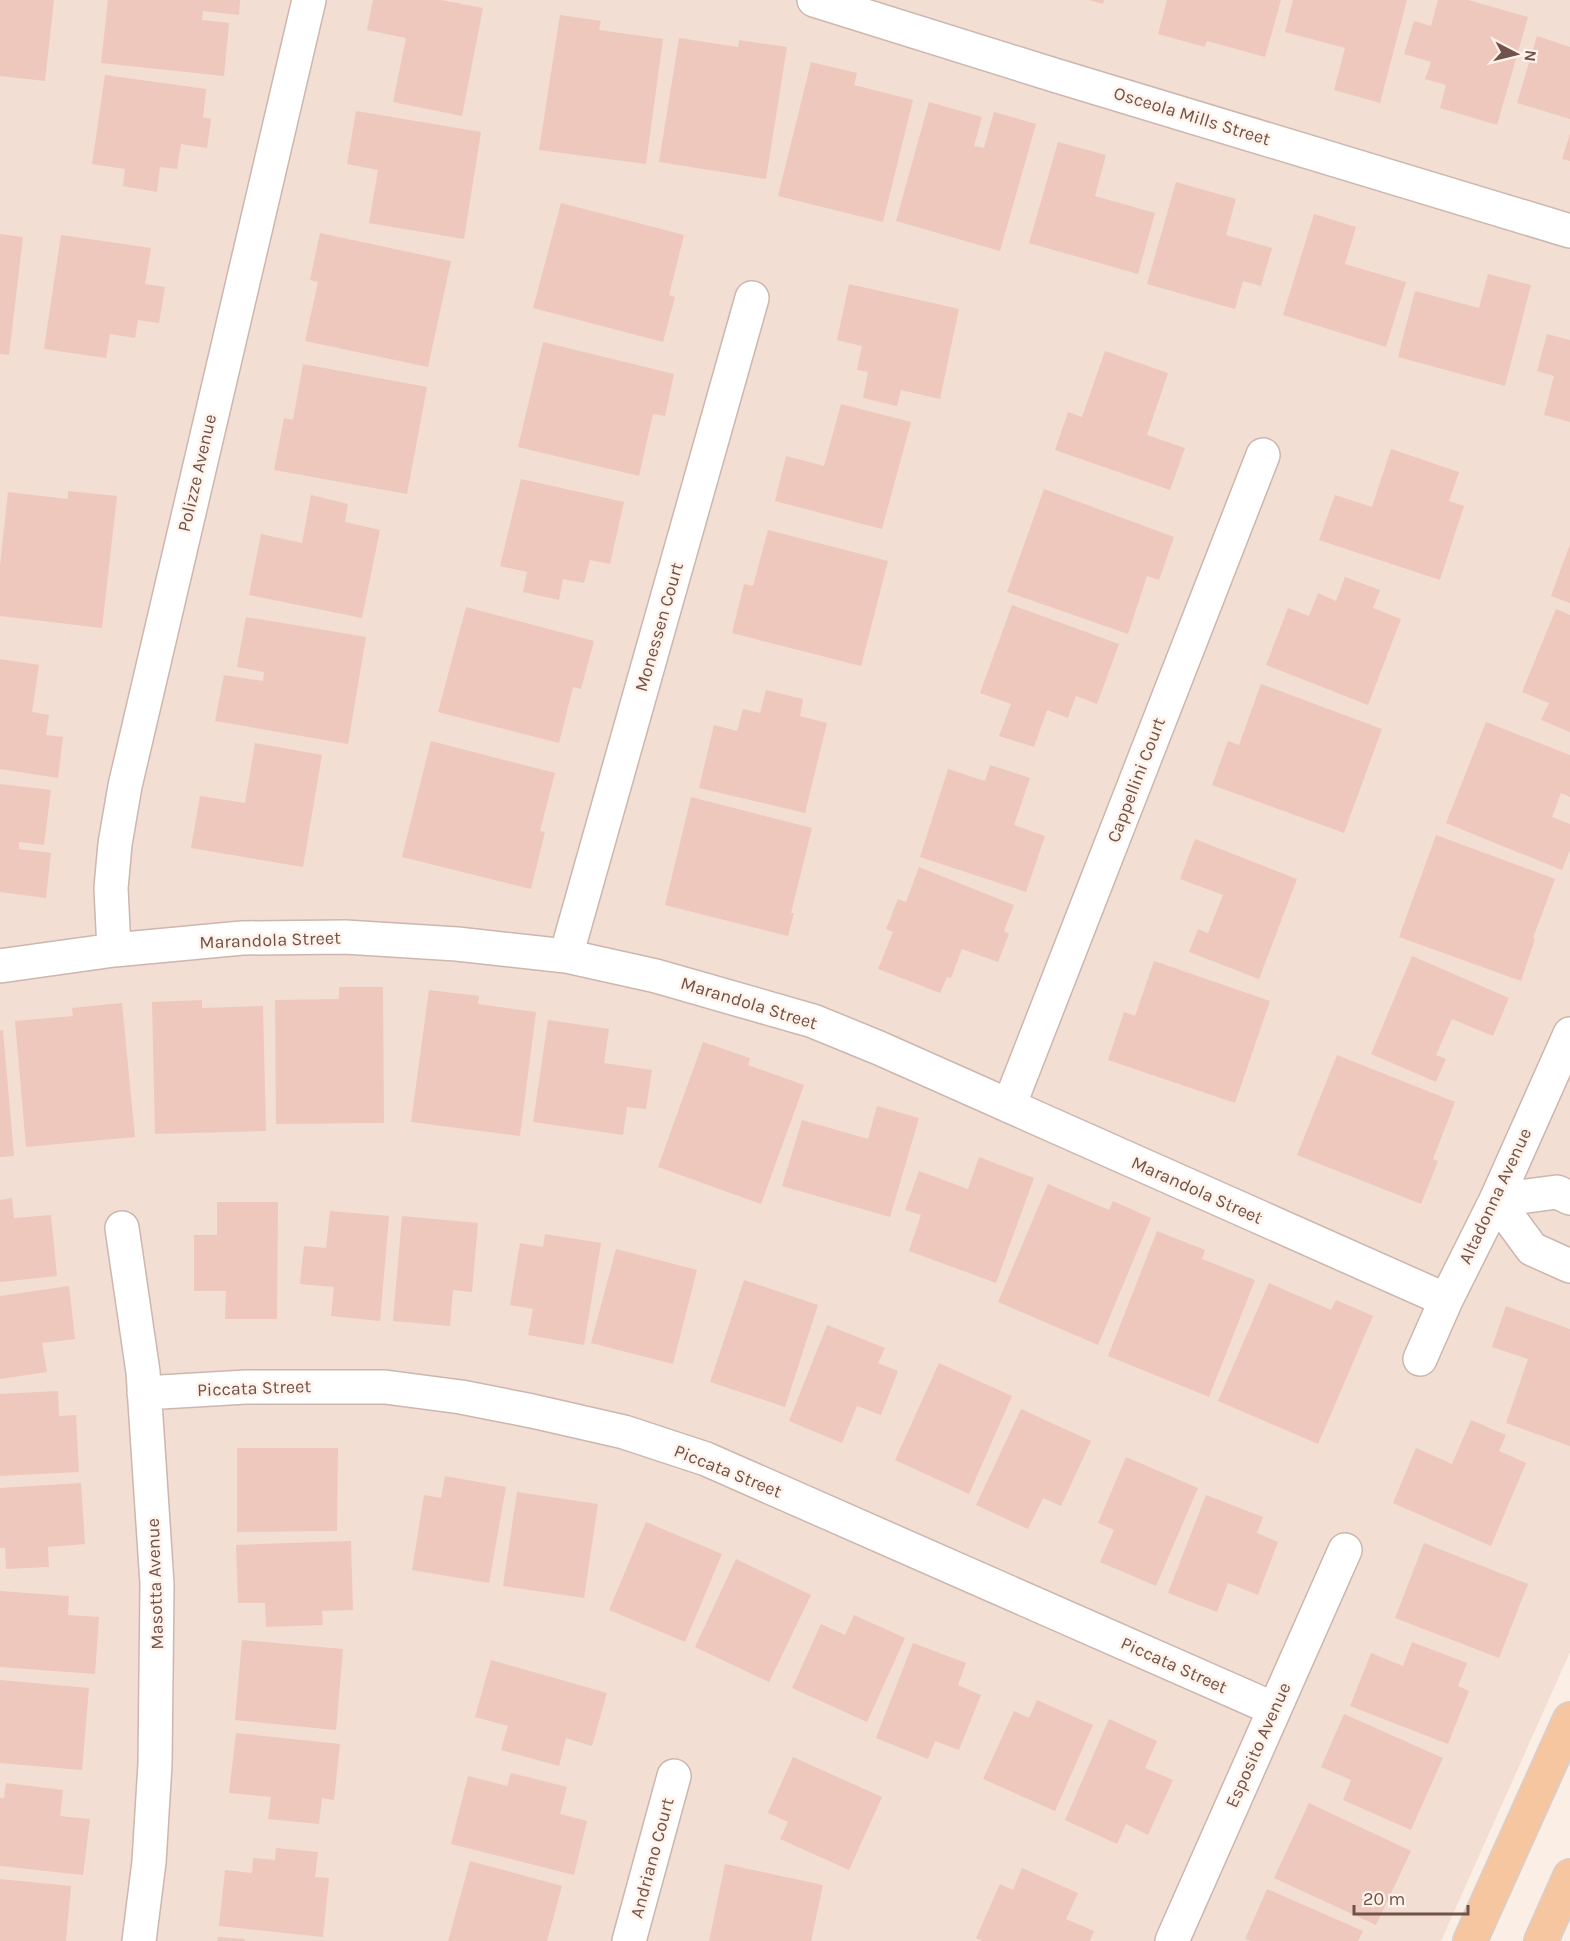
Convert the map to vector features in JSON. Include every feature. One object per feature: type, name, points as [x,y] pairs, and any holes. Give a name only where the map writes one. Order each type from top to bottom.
[{"type":"main road","points":[[1470,1941],[1570,1719]]},
{"type":"main road","points":[[1541,1941],[1570,1876]]},
{"type":"street","name":"Polizze Avenue","points":[[114,950],[111,888],[115,844],[125,786],[309,0]]},
{"type":"street","name":"Osceola Mills Street","points":[[814,0],[1570,231]]},
{"type":"street","name":"Monessen Court","points":[[566,956],[752,298]]},
{"type":"street","name":"Cappellini Court","points":[[1009,1106],[1263,455]]},
{"type":"street","name":"Marandola Street","points":[[0,966],[114,950],[242,938],[345,938],[457,944],[566,956],[656,976],[813,1021],[1446,1300]]},
{"type":"street","name":"Altadonna Avenue","points":[[1420,1359],[1446,1300],[1496,1200],[1570,1034]]},
{"type":"street","points":[[1570,1198],[1557,1192],[1496,1200],[1532,1249],[1570,1266]]},
{"type":"street","name":"Masotta Avenue","points":[[122,1228],[143,1372],[157,1584],[153,1797],[149,1862],[139,1941]]},
{"type":"street","name":"Piccata Street","points":[[144,1394],[246,1387],[385,1387],[461,1397],[624,1432],[706,1459],[1274,1709]]},
{"type":"street","name":"Esposito Avenue","points":[[1172,1941],[1345,1550]]},
{"type":"street","name":"Andriano Court","points":[[629,1941],[674,1776]]},
{"type":"shaded area","points":[[0,0],[1570,0],[1570,1652],[1441,1941],[0,1941]]},
{"type":"building","points":[[0,0],[54,0],[45,81],[0,76]]},
{"type":"building","points":[[108,0],[240,0],[239,15],[203,11],[202,20],[229,23],[224,76],[101,63]]},
{"type":"building","points":[[373,0],[441,0],[483,8],[462,116],[393,102],[406,38],[367,30]]},
{"type":"building","points":[[1089,0],[1104,0],[1103,4]]},
{"type":"building","points":[[1167,0],[1281,0],[1265,57],[1207,41],[1205,47],[1158,34]]},
{"type":"building","points":[[1293,0],[1407,0],[1380,103],[1334,90],[1345,48],[1285,32]]},
{"type":"building","points":[[1438,0],[1468,0],[1528,17],[1497,125],[1440,108],[1446,85],[1425,79],[1431,62],[1404,54],[1414,21],[1431,26]]},
{"type":"building","points":[[560,15],[601,21],[599,30],[663,39],[646,164],[539,150]]},
{"type":"building","points":[[1537,36],[1570,47],[1570,119],[1517,103]]},
{"type":"building","points":[[679,38],[738,47],[739,40],[787,47],[766,179],[659,162]]},
{"type":"building","points":[[811,62],[857,73],[854,85],[913,100],[883,222],[778,196]]},
{"type":"building","points":[[105,75],[206,89],[203,117],[211,119],[207,148],[181,144],[177,169],[160,167],[157,192],[123,186],[125,169],[92,164]]},
{"type":"building","points":[[929,102],[982,117],[974,146],[984,148],[994,112],[1036,124],[1000,251],[896,221]]},
{"type":"building","points":[[356,111],[481,132],[464,239],[369,223],[378,170],[347,164]]},
{"type":"building","points":[[1570,134],[1570,161],[1562,159]]},
{"type":"building","points":[[1058,142],[1106,155],[1095,196],[1155,213],[1138,274],[1029,243]]},
{"type":"building","points":[[1176,182],[1236,199],[1226,235],[1272,248],[1261,286],[1243,281],[1235,309],[1147,284]]},
{"type":"building","points":[[561,203],[684,235],[669,295],[675,297],[663,342],[533,308]]},
{"type":"building","points":[[1314,214],[1356,227],[1345,264],[1406,282],[1386,347],[1283,315]]},
{"type":"building","points":[[320,233],[451,261],[428,367],[305,341],[318,282],[310,280]]},
{"type":"building","points":[[0,234],[23,237],[9,355],[0,354]]},
{"type":"building","points":[[61,235],[151,248],[145,284],[165,287],[159,323],[138,320],[135,338],[110,334],[106,358],[44,349]]},
{"type":"building","points":[[1488,274],[1531,285],[1505,386],[1398,357],[1415,291],[1479,308]]},
{"type":"building","points":[[849,284],[959,309],[940,399],[901,390],[897,406],[863,398],[868,372],[857,370],[862,346],[837,340]]},
{"type":"building","points":[[1547,334],[1570,340],[1570,422],[1544,415],[1554,376],[1537,371]]},
{"type":"building","points":[[543,342],[674,374],[665,416],[653,414],[639,476],[518,447]]},
{"type":"building","points":[[1105,351],[1168,373],[1147,435],[1185,448],[1170,490],[1055,450],[1068,412],[1082,417]]},
{"type":"building","points":[[303,364],[427,387],[407,494],[274,470],[284,418],[293,420]]},
{"type":"building","points":[[841,404],[911,422],[882,529],[775,501],[786,456],[824,466]]},
{"type":"building","points":[[1391,449],[1459,472],[1449,501],[1464,506],[1440,580],[1319,540],[1335,495],[1372,507]]},
{"type":"building","points":[[521,479],[624,502],[610,564],[590,560],[584,583],[563,579],[559,600],[523,592],[527,572],[500,566]]},
{"type":"building","points":[[1044,489],[1174,537],[1159,580],[1147,576],[1128,634],[1007,592]]},
{"type":"building","points":[[68,491],[117,496],[102,628],[0,616],[0,566],[8,492],[68,499]]},
{"type":"building","points":[[311,495],[348,504],[345,522],[380,530],[362,618],[249,595],[261,534],[302,543]]},
{"type":"building","points":[[768,530],[888,561],[861,666],[732,633],[744,584],[753,586]]},
{"type":"building","points":[[1570,544],[1570,603],[1551,596]]},
{"type":"building","points":[[1345,577],[1380,590],[1373,608],[1401,619],[1368,705],[1266,665],[1288,608],[1309,616],[1318,593],[1336,601]]},
{"type":"building","points":[[1012,605],[1119,644],[1097,704],[1076,696],[1068,718],[1047,710],[1034,747],[999,736],[1011,704],[980,693]]},
{"type":"building","points":[[466,607],[594,641],[581,689],[573,687],[559,743],[438,712]]},
{"type":"building","points":[[1556,609],[1570,615],[1570,732],[1541,720],[1549,703],[1522,692]]},
{"type":"building","points":[[246,617],[366,637],[348,744],[215,721],[224,675],[263,681],[264,672],[237,667]]},
{"type":"building","points":[[0,659],[39,665],[32,712],[49,715],[46,735],[63,737],[58,778],[0,769]]},
{"type":"building","points":[[1261,684],[1382,729],[1344,833],[1212,785],[1228,741],[1239,745]]},
{"type":"building","points":[[766,690],[803,699],[800,716],[827,723],[805,813],[699,788],[714,725],[737,731],[743,709],[760,713]]},
{"type":"building","points":[[1486,722],[1570,755],[1570,797],[1561,793],[1552,817],[1570,824],[1570,850],[1562,870],[1446,823]]},
{"type":"building","points":[[431,741],[555,773],[540,831],[545,832],[531,889],[402,857]]},
{"type":"building","points":[[255,743],[322,755],[303,867],[191,848],[200,796],[245,803]]},
{"type":"building","points":[[990,765],[1030,778],[1014,825],[1045,836],[1026,892],[920,857],[948,769],[985,781]]},
{"type":"building","points":[[0,784],[51,790],[44,845],[19,842],[19,849],[51,853],[46,898],[0,892]]},
{"type":"building","points":[[691,797],[812,828],[791,913],[794,913],[788,936],[665,905]]},
{"type":"building","points":[[1436,835],[1555,879],[1533,938],[1535,939],[1521,981],[1399,937]]},
{"type":"building","points":[[1195,839],[1297,879],[1259,979],[1189,952],[1198,929],[1208,933],[1223,895],[1180,879]]},
{"type":"building","points":[[919,867],[1014,905],[1004,931],[1009,934],[998,962],[962,949],[951,978],[947,977],[940,993],[878,969],[893,932],[886,929],[898,899],[906,902]]},
{"type":"building","points":[[1412,956],[1509,998],[1493,1036],[1452,1019],[1436,1055],[1446,1059],[1436,1082],[1371,1054]]},
{"type":"building","points":[[1154,961],[1270,1001],[1235,1103],[1108,1060],[1124,1012],[1135,1016]]},
{"type":"building","points":[[339,987],[383,987],[384,1123],[276,1124],[275,1000],[339,999]]},
{"type":"building","points":[[429,990],[479,996],[478,1004],[536,1012],[520,1136],[411,1122]]},
{"type":"building","points":[[202,1000],[202,1008],[263,1006],[266,1131],[155,1134],[152,1002]]},
{"type":"building","points":[[122,1003],[135,1137],[26,1147],[15,1021],[73,1016],[72,1008]]},
{"type":"building","points":[[548,1020],[609,1029],[604,1063],[652,1070],[646,1109],[627,1107],[623,1135],[533,1122]]},
{"type":"building","points":[[3,1030],[14,1156],[0,1157],[0,1031]]},
{"type":"building","points":[[703,1042],[750,1058],[748,1065],[804,1085],[761,1204],[658,1167]]},
{"type":"building","points":[[1337,1055],[1455,1102],[1433,1159],[1438,1161],[1421,1204],[1297,1155]]},
{"type":"building","points":[[877,1106],[919,1118],[890,1217],[782,1186],[802,1120],[868,1139]]},
{"type":"building","points":[[979,1157],[1034,1178],[996,1283],[909,1251],[921,1215],[905,1210],[919,1171],[968,1189]]},
{"type":"building","points":[[1048,1184],[1109,1210],[1113,1201],[1151,1218],[1098,1345],[998,1302]]},
{"type":"building","points":[[12,1198],[14,1218],[51,1215],[57,1276],[0,1282],[0,1200]]},
{"type":"building","points":[[217,1202],[278,1202],[277,1319],[225,1319],[226,1291],[194,1291],[194,1235],[217,1235]]},
{"type":"building","points":[[330,1211],[389,1216],[380,1321],[331,1316],[334,1287],[300,1284],[304,1246],[326,1248]]},
{"type":"building","points":[[402,1216],[478,1223],[472,1292],[453,1290],[450,1326],[393,1321]]},
{"type":"building","points":[[1157,1231],[1205,1250],[1202,1259],[1255,1280],[1209,1397],[1108,1356]]},
{"type":"building","points":[[545,1234],[601,1243],[584,1345],[528,1335],[533,1309],[510,1305],[520,1243],[543,1247]]},
{"type":"building","points":[[616,1249],[697,1270],[673,1364],[591,1343]]},
{"type":"building","points":[[744,1280],[818,1305],[785,1407],[710,1382]]},
{"type":"building","points":[[1269,1283],[1331,1310],[1336,1300],[1373,1316],[1318,1444],[1218,1401]]},
{"type":"building","points":[[69,1286],[75,1339],[42,1343],[47,1372],[0,1379],[0,1296]]},
{"type":"building","points":[[1506,1306],[1570,1329],[1570,1446],[1506,1423],[1528,1359],[1492,1347]]},
{"type":"building","points":[[827,1325],[885,1348],[878,1363],[898,1371],[881,1415],[857,1406],[842,1443],[789,1421]]},
{"type":"building","points":[[939,1363],[1012,1396],[969,1494],[895,1460]]},
{"type":"building","points":[[58,1391],[59,1416],[76,1415],[79,1472],[0,1476],[0,1394]]},
{"type":"building","points":[[1021,1409],[1091,1441],[1061,1506],[1043,1498],[1028,1529],[976,1505]]},
{"type":"building","points":[[1471,1420],[1506,1435],[1499,1451],[1526,1463],[1491,1546],[1393,1503],[1416,1448],[1452,1464]]},
{"type":"building","points":[[237,1448],[338,1448],[337,1531],[237,1532]]},
{"type":"building","points":[[1126,1457],[1198,1488],[1156,1586],[1100,1562],[1114,1530],[1098,1523]]},
{"type":"building","points":[[445,1476],[506,1487],[489,1583],[412,1570],[424,1495],[441,1498]]},
{"type":"building","points":[[81,1483],[85,1544],[48,1547],[49,1567],[6,1569],[5,1548],[0,1548],[0,1488]]},
{"type":"building","points":[[517,1492],[598,1504],[584,1598],[503,1586]]},
{"type":"building","points":[[1206,1495],[1263,1517],[1257,1533],[1278,1542],[1258,1595],[1228,1583],[1217,1612],[1168,1593]]},
{"type":"building","points":[[646,1522],[722,1554],[685,1642],[609,1610]]},
{"type":"building","points":[[351,1541],[353,1610],[322,1611],[323,1625],[266,1627],[265,1603],[238,1603],[236,1545]]},
{"type":"building","points":[[1424,1543],[1528,1584],[1499,1658],[1395,1618]]},
{"type":"building","points":[[736,1559],[811,1595],[769,1682],[695,1647]]},
{"type":"building","points":[[0,1591],[69,1596],[68,1615],[99,1617],[95,1674],[0,1667]]},
{"type":"building","points":[[854,1615],[905,1638],[867,1722],[792,1688],[821,1624],[845,1635]]},
{"type":"building","points":[[242,1640],[343,1649],[336,1730],[235,1720]]},
{"type":"building","points":[[1412,1642],[1467,1663],[1458,1686],[1469,1691],[1448,1744],[1350,1706],[1371,1653],[1403,1666]]},
{"type":"building","points":[[913,1643],[966,1663],[958,1685],[981,1695],[959,1750],[935,1741],[928,1759],[876,1738]]},
{"type":"building","points":[[491,1660],[607,1693],[592,1746],[566,1738],[559,1766],[501,1750],[508,1726],[475,1717]]},
{"type":"building","points":[[0,1680],[89,1688],[82,1770],[0,1763]]},
{"type":"building","points":[[1037,1700],[1093,1725],[1055,1811],[983,1779],[1014,1711],[1029,1718]]},
{"type":"building","points":[[1344,1714],[1443,1758],[1411,1830],[1343,1800],[1351,1780],[1321,1767]]},
{"type":"building","points":[[1109,1719],[1157,1741],[1145,1768],[1173,1780],[1148,1835],[1126,1824],[1117,1844],[1065,1820]]},
{"type":"building","points":[[236,1733],[340,1744],[334,1800],[322,1798],[319,1824],[268,1819],[271,1797],[229,1793]]},
{"type":"building","points":[[793,1757],[882,1797],[849,1870],[780,1839],[788,1822],[768,1813]]},
{"type":"building","points":[[511,1773],[567,1787],[560,1814],[587,1821],[574,1875],[451,1844],[468,1776],[507,1786]]},
{"type":"building","points":[[6,1783],[63,1790],[60,1816],[90,1819],[83,1875],[0,1866],[0,1798],[4,1798]]},
{"type":"building","points":[[1309,1803],[1411,1851],[1376,1925],[1274,1878]]},
{"type":"building","points":[[276,1848],[318,1852],[315,1877],[329,1878],[323,1937],[219,1926],[225,1870],[252,1873],[253,1858],[275,1860]]},
{"type":"building","points":[[470,1861],[562,1886],[547,1941],[448,1941]]},
{"type":"building","points":[[725,1864],[823,1885],[811,1941],[709,1941]]},
{"type":"building","points":[[1022,1868],[1078,1893],[1066,1919],[1094,1931],[1090,1941],[982,1941],[976,1938],[1000,1884],[1013,1890]]},
{"type":"building","points":[[0,1879],[71,1886],[66,1941],[0,1941]]},
{"type":"building","points":[[1267,1889],[1363,1931],[1358,1941],[1251,1941],[1245,1939]]},
{"type":"building","points":[[218,1937],[245,1939],[245,1941],[217,1941]]}]
